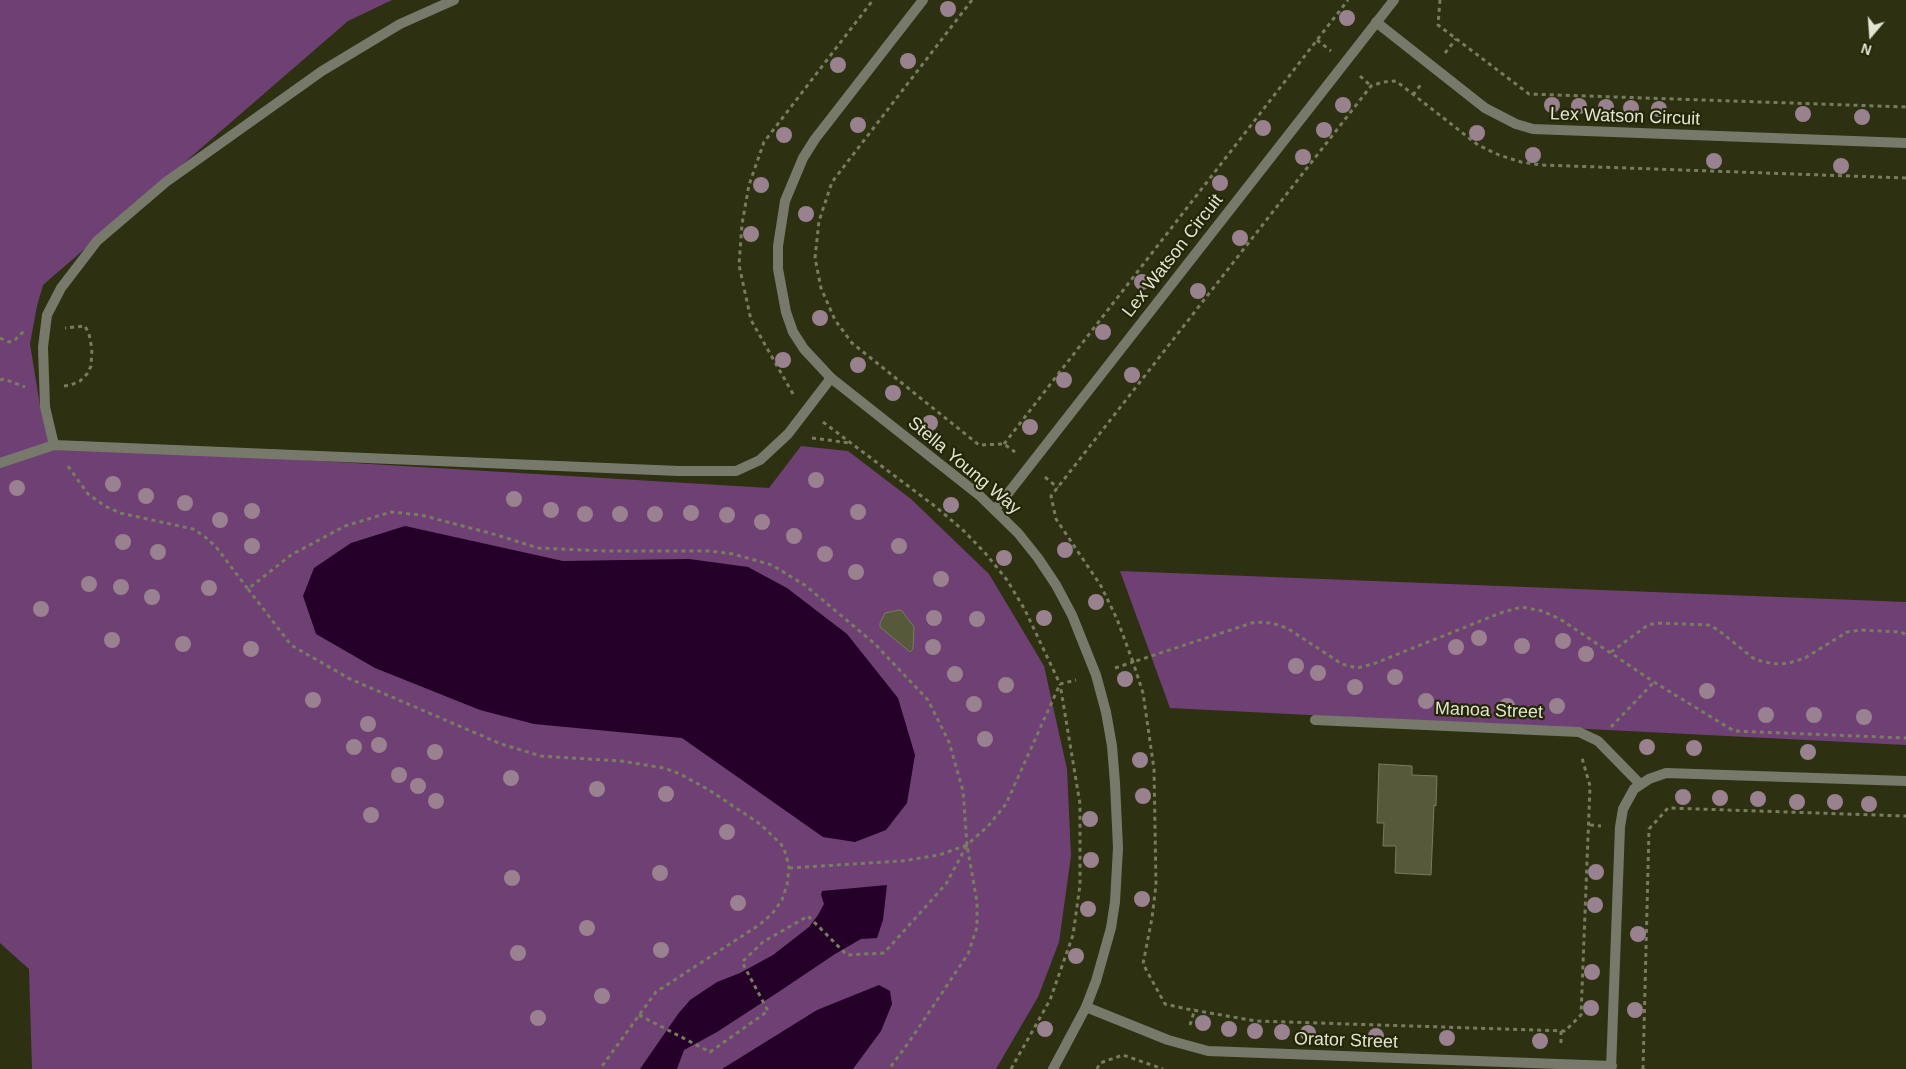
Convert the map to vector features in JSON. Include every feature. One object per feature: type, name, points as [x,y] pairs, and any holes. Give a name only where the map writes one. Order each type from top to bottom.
[{"type":"street","points":[[54,445],[45,407],[43,347],[47,315],[61,288],[97,241],[166,182],[322,71],[400,24],[454,0]]},
{"type":"street","name":"Stella Young Way","points":[[923,0],[815,139],[803,158],[785,201],[778,246],[778,269],[786,312],[794,332],[804,349],[831,378],[962,481],[995,510],[1028,546],[1056,585],[1072,614],[1096,675],[1106,712],[1112,746],[1115,782],[1117,875],[1112,928],[1105,956],[1086,1007],[1053,1069]]},
{"type":"street","name":"Lex Watson Circuit","points":[[995,510],[1394,0]]},
{"type":"street","name":"Lex Watson Circuit","points":[[1376,22],[1485,108],[1516,124],[1532,129],[1906,143]]},
{"type":"street","points":[[0,462],[54,445],[712,472],[736,470],[760,460],[788,434],[831,378]]},
{"type":"street","name":"Manoa Street","points":[[1315,720],[1568,730],[1588,735],[1598,741],[1640,784]]},
{"type":"street","points":[[1611,1068],[1620,822],[1626,802],[1640,784],[1657,776],[1675,773],[1906,780]]},
{"type":"street","name":"Orator Street","points":[[1086,1007],[1168,1040],[1208,1051],[1611,1068]]},
{"type":"path","points":[[873,0],[764,142],[749,185],[742,224],[739,265],[750,320],[790,391],[807,410],[936,507],[986,554],[1008,580],[1025,610],[1060,684],[1080,804],[1080,885],[1073,935],[1050,1000],[1012,1069]]},
{"type":"path","points":[[972,0],[832,182],[819,221],[815,258],[821,288],[834,320],[852,343],[979,445],[1004,444],[1347,1],[1341,0]]},
{"type":"path","points":[[1440,0],[1438,25],[1529,94],[1906,107]]},
{"type":"path","points":[[1654,682],[1582,758],[1590,786],[1581,1015],[1565,1031],[1256,1021],[1165,1004],[1143,964],[1156,885],[1156,805],[1154,768],[1143,693],[1117,619],[1101,586],[1056,519],[1051,496],[1371,86],[1383,82],[1396,81],[1478,145],[1520,162],[1542,165],[1906,178]]},
{"type":"path","points":[[788,434],[851,443]]},
{"type":"path","points":[[54,445],[88,494],[105,506],[120,513],[193,529],[204,536],[216,548],[291,645],[350,679],[501,744],[541,756],[649,765],[664,768],[680,774],[709,790],[774,835],[786,854],[788,885],[782,900],[772,914],[759,925],[656,992],[600,1069]]},
{"type":"path","points":[[248,589],[291,555],[345,526],[391,512],[421,515],[538,548],[605,551],[709,551],[732,554],[772,565],[806,586],[875,644],[928,700],[949,742],[963,791],[967,845],[977,902],[977,927],[968,954],[889,1069]]},
{"type":"path","points":[[1060,684],[1096,675],[1255,622],[1272,623],[1287,628],[1342,664],[1358,668],[1373,664],[1503,612],[1522,607],[1542,611],[1560,619],[1654,682],[1734,731],[1906,738]]},
{"type":"path","points":[[1611,652],[1648,625],[1658,623],[1709,625],[1753,658],[1778,664],[1804,658],[1847,632],[1862,630],[1901,632],[1906,635]]},
{"type":"path","points":[[639,1015],[710,1052],[768,1012],[742,962],[763,942],[808,916],[847,955],[884,953],[946,884],[967,845],[989,825],[1006,804],[1060,684]]},
{"type":"path","points":[[1643,1069],[1649,828],[1668,808],[1906,816]]},
{"type":"path","points":[[788,868],[902,861],[939,855],[967,845]]},
{"type":"path","points":[[1097,1069],[1100,1063],[1123,1055],[1163,1069]]},
{"type":"shaded area","points":[[0,0],[392,0],[348,21],[43,285],[30,344],[41,412],[54,445],[769,488],[801,446],[848,451],[911,499],[989,574],[1044,666],[1067,769],[1071,856],[1059,942],[1038,997],[996,1069],[32,1069],[29,969],[0,943]]},
{"type":"shaded area","points":[[405,526],[563,561],[689,559],[748,567],[787,588],[847,634],[898,698],[915,755],[907,803],[886,830],[855,842],[823,837],[682,738],[534,724],[480,710],[375,668],[316,634],[303,596],[314,568],[351,543]]},
{"type":"shaded area","points":[[1120,571],[1906,602],[1906,745],[1170,708]]},
{"type":"shaded area","points":[[887,885],[883,920],[877,938],[861,939],[835,954],[717,1032],[684,1050],[677,1069],[640,1069],[678,1014],[690,1000],[717,982],[740,973],[773,955],[809,927],[824,904],[821,895],[822,891]]},
{"type":"shaded area","points":[[879,985],[890,991],[892,1004],[881,1031],[853,1069],[722,1069],[817,1010]]},
{"type":"building","points":[[902,611],[914,627],[913,649],[910,652],[880,627],[885,613]]},
{"type":"building","points":[[1379,764],[1412,766],[1412,775],[1437,776],[1431,875],[1395,873],[1396,846],[1383,846],[1384,823],[1377,823]]}]
